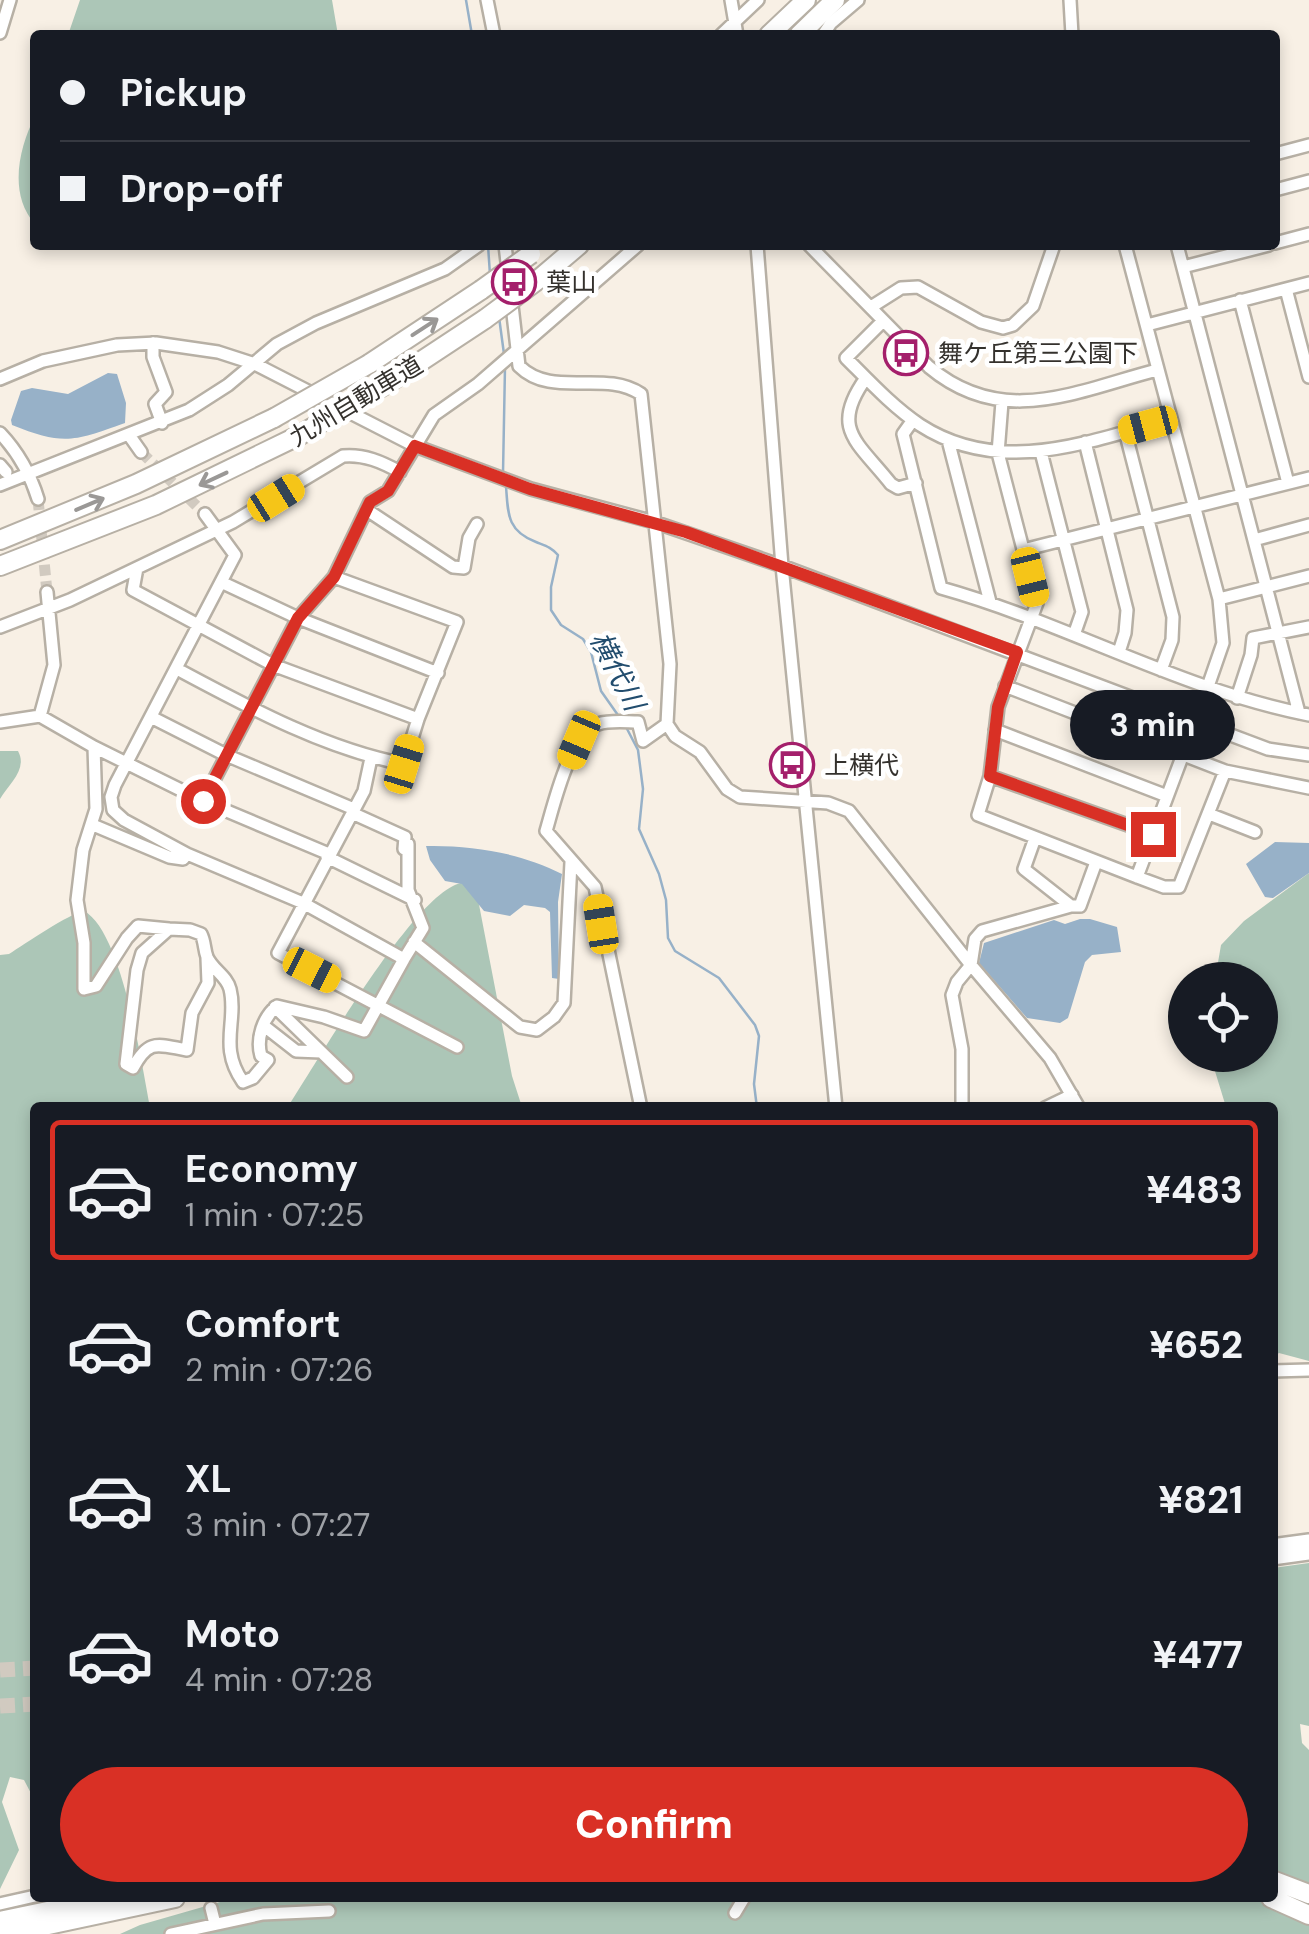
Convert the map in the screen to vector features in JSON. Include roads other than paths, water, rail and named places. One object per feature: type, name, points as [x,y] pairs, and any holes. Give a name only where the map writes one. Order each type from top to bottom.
[{"type":"highway","points":[[774,30],[806,0]]},
{"type":"highway","points":[[804,30],[835,0]]},
{"type":"highway","name":"九州自動車道","points":[[0,540],[136,484],[274,418],[369,364],[535,250]]},
{"type":"highway","name":"九州自動車道","points":[[0,566],[156,505],[300,435],[388,384],[485,320],[573,250]]},
{"type":"highway","points":[[1278,1882],[1309,1894]]},
{"type":"highway","points":[[1278,1901],[1309,1915]]},
{"type":"highway","points":[[0,1921],[91,1902]]},
{"type":"highway","points":[[6,1934],[156,1902]]},
{"type":"main road","points":[[1278,1545],[1309,1542]]},
{"type":"main road","points":[[1278,1557],[1309,1552]]},
{"type":"street","points":[[487,0],[493,30]]},
{"type":"street","points":[[733,0],[736,30]]},
{"type":"street","points":[[726,30],[758,0]]},
{"type":"street","points":[[826,30],[858,0]]},
{"type":"street","points":[[1070,0],[1072,30]]},
{"type":"street","points":[[0,32],[7,2]]},
{"type":"street","points":[[1280,153],[1309,144]]},
{"type":"street","points":[[1280,189],[1309,181]]},
{"type":"street","points":[[1280,242],[1309,234]]},
{"type":"street","points":[[0,485],[162,423],[216,394],[278,344],[316,323],[444,268],[471,250]]},
{"type":"street","points":[[505,250],[519,366],[530,377],[548,382],[621,384],[640,394],[670,664],[666,724],[675,736],[700,752],[727,789],[740,797],[828,803],[850,810],[971,965],[1050,1058],[1075,1102]]},
{"type":"street","points":[[756,250],[782,566],[835,1102]]},
{"type":"street","points":[[814,250],[948,383],[972,395],[1002,402],[1036,402],[1157,370]]},
{"type":"street","points":[[871,306],[900,288],[918,288],[982,322],[1003,328],[1013,325],[1033,306],[1052,250]]},
{"type":"street","points":[[1126,250],[1219,599],[1223,643],[1136,877]]},
{"type":"street","points":[[1179,250],[1278,635],[1304,714]]},
{"type":"street","points":[[1184,267],[1249,250]]},
{"type":"street","points":[[203,801],[298,618],[334,577],[370,502],[388,491],[434,415],[478,384],[625,251]]},
{"type":"street","points":[[1147,325],[1309,283]]},
{"type":"street","points":[[1286,289],[1309,378]]},
{"type":"street","points":[[1240,300],[1288,484]]},
{"type":"street","points":[[883,320],[846,358],[913,420],[948,440],[998,452],[1041,452],[1171,419]]},
{"type":"street","points":[[153,343],[153,357],[166,392],[154,404],[162,423]]},
{"type":"street","points":[[0,379],[83,350],[153,343],[218,352],[255,364],[415,446],[530,489],[654,522],[1017,652],[1268,749],[1309,754]]},
{"type":"street","points":[[866,378],[848,402],[848,430],[891,484],[898,488],[916,484]]},
{"type":"street","points":[[1002,402],[998,452],[1036,603],[998,707],[990,776],[978,816],[1136,877],[1179,888],[1225,771]]},
{"type":"street","points":[[913,420],[904,434],[941,588],[990,602],[1208,689],[1304,714]]},
{"type":"street","points":[[1125,432],[1173,617],[1172,640],[1161,670]]},
{"type":"street","points":[[0,433],[17,450],[38,500]]},
{"type":"street","points":[[129,436],[141,452]]},
{"type":"street","points":[[948,440],[990,602]]},
{"type":"street","points":[[1084,442],[1127,610],[1119,652]]},
{"type":"street","points":[[1041,452],[1082,612],[1074,636]]},
{"type":"street","points":[[0,627],[217,529],[343,456],[382,462],[400,472]]},
{"type":"street","points":[[1024,550],[1309,478]]},
{"type":"street","points":[[367,510],[453,567],[464,568],[469,538],[477,524]]},
{"type":"street","points":[[205,514],[235,555],[126,762],[111,796],[113,810],[187,854],[302,903],[404,960]]},
{"type":"street","points":[[1254,540],[1309,526]]},
{"type":"street","points":[[137,568],[133,590],[199,626],[273,665],[418,719]]},
{"type":"street","points":[[1219,599],[1309,576]]},
{"type":"street","points":[[177,669],[250,708],[372,758],[404,764],[457,622],[334,577]]},
{"type":"street","points":[[221,582],[298,618],[438,672]]},
{"type":"street","points":[[40,716],[54,665],[47,592]]},
{"type":"street","points":[[1237,698],[1253,638],[1309,627]]},
{"type":"street","points":[[1005,686],[1225,771],[1309,788]]},
{"type":"street","points":[[0,722],[40,716],[203,801],[328,856],[415,900]]},
{"type":"street","points":[[151,717],[405,837],[408,890],[423,928],[364,1031],[324,1016],[275,1007]]},
{"type":"street","points":[[641,1102],[594,888],[546,831],[562,781],[586,731],[599,724],[638,722],[643,741],[666,724]]},
{"type":"street","points":[[996,730],[1167,796]]},
{"type":"street","points":[[94,747],[96,809],[83,850],[77,900],[84,943],[84,989],[96,986],[138,926],[169,929],[201,934],[207,958],[208,983],[192,1012],[187,1050],[154,1044],[142,1051],[133,1068],[126,1064],[137,970],[142,954],[169,929]]},
{"type":"street","points":[[372,758],[364,790],[278,953],[457,1047]]},
{"type":"street","points":[[990,776],[1153,834]]},
{"type":"street","points":[[1209,814],[1255,832]]},
{"type":"street","points":[[93,825],[169,857],[183,859],[187,854]]},
{"type":"street","points":[[1035,838],[1024,869],[1070,906]]},
{"type":"street","points":[[414,942],[520,1027],[538,1030],[564,1002],[571,862]]},
{"type":"street","points":[[962,1102],[962,1049],[952,995],[956,982],[971,965],[975,939],[982,931],[1080,906],[1096,862]]},
{"type":"street","points":[[207,958],[231,991],[233,1067],[243,1082],[253,1078],[268,1060],[261,1056],[258,1045],[269,1012],[275,1007]]},
{"type":"street","points":[[275,1007],[346,1078]]},
{"type":"street","points":[[264,1026],[296,1051],[321,1052]]},
{"type":"street","points":[[1057,1102],[1072,1095]]},
{"type":"street","points":[[1278,1370],[1309,1370]]},
{"type":"street","points":[[0,1904],[30,1897]]},
{"type":"street","points":[[735,1913],[742,1902]]},
{"type":"street","points":[[211,1908],[215,1924]]},
{"type":"street","points":[[172,1934],[263,1914],[329,1911]]},
{"type":"water","points":[[108,373],[117,374],[126,403],[125,423],[69,439],[12,425],[21,391],[32,388],[68,394]]},
{"type":"water","points":[[1275,842],[1309,843],[1309,873],[1273,898],[1265,897],[1246,864]]},
{"type":"water","points":[[426,846],[496,852],[562,874],[558,902],[559,979],[552,978],[550,912],[524,905],[510,916],[484,911],[462,884],[445,881],[430,860]]},
{"type":"water","points":[[1080,919],[1117,927],[1121,952],[1092,955],[1085,962],[1068,1018],[1060,1023],[1027,1018],[979,963],[984,943],[1054,920],[1065,924]]},
{"type":"waterway","name":"横代川","points":[[466,0],[471,30]]},
{"type":"waterway","name":"横代川","points":[[488,250],[490,275]]},
{"type":"waterway","name":"横代川","points":[[499,317],[504,354]]},
{"type":"waterway","name":"横代川","points":[[503,473],[505,367]]},
{"type":"waterway","name":"横代川","points":[[506,486],[514,527],[558,555],[551,610],[561,625],[583,639],[591,652],[601,691],[620,718]]},
{"type":"waterway","name":"横代川","points":[[625,725],[638,750],[643,789],[639,829],[666,900],[668,938],[675,951],[719,978],[755,1025],[759,1036],[756,1102]]},
{"type":"tunnel","points":[[141,452],[205,514]]},
{"type":"tunnel","points":[[38,499],[47,592]]},
{"type":"tunnel","points":[[0,1670],[30,1668]]},
{"type":"tunnel","points":[[0,1706],[30,1704]]},
{"type":"place","name":"葉山","points":[[514,282]]},
{"type":"place","name":"舞ケ丘第三公園下","points":[[906,353]]},
{"type":"place","name":"上横代","points":[[792,765]]}]
